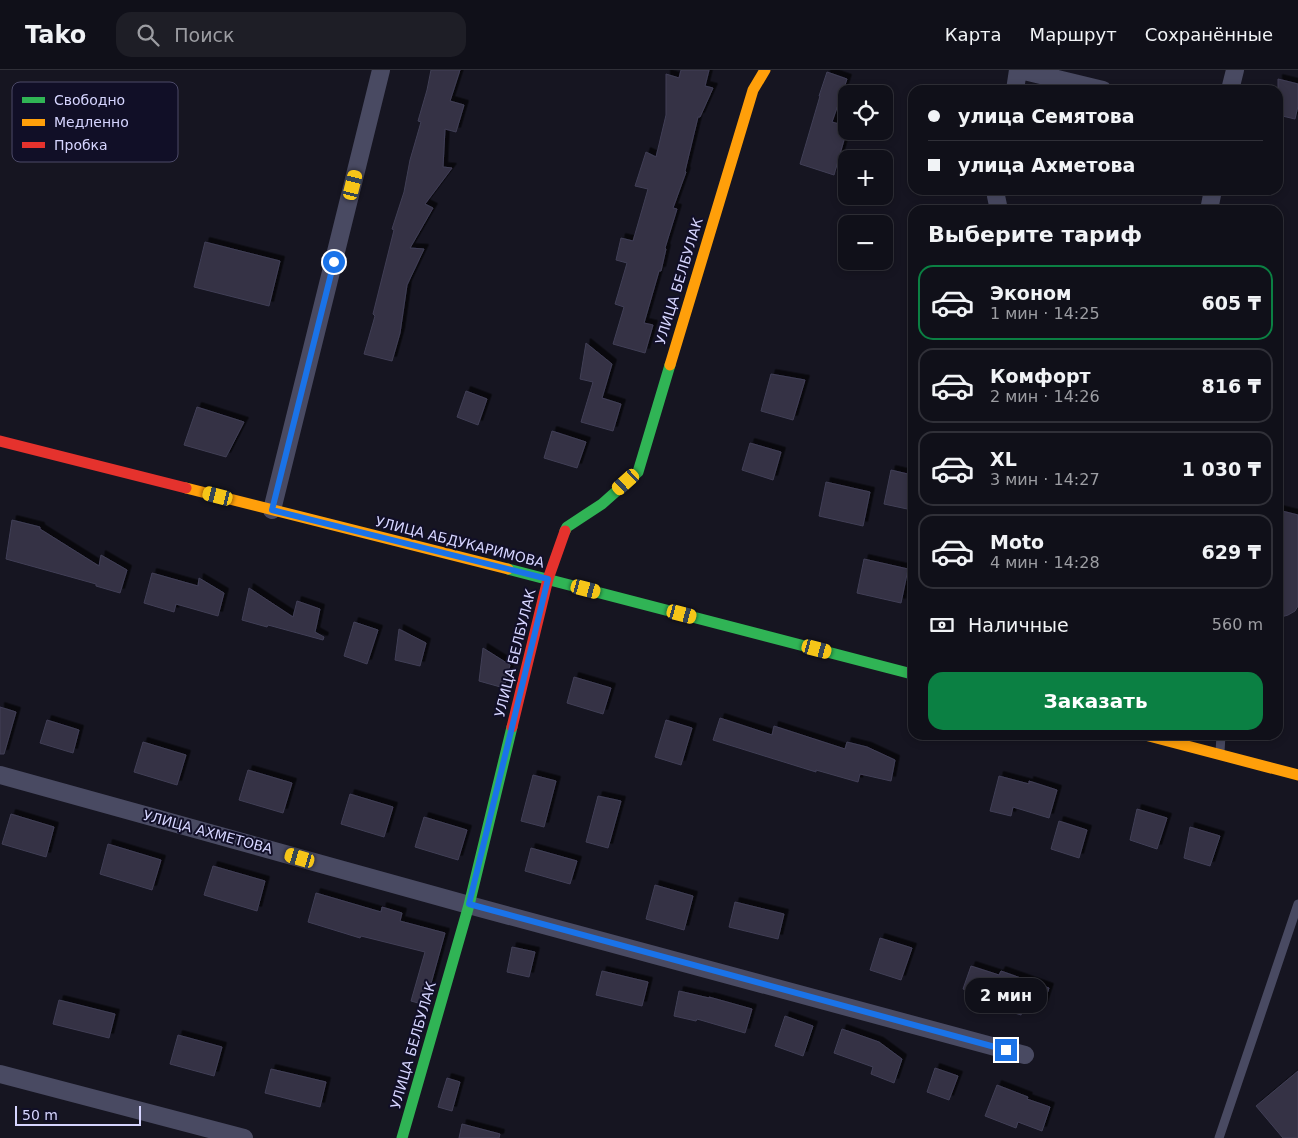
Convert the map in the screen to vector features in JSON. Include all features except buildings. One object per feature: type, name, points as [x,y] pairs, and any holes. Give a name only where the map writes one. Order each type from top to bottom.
[{"type":"street","points":[[272,510],[381,70]]},
{"type":"street","name":"УЛИЦА БЕЛБУЛАК","points":[[402,1138],[469,904],[548,579],[567,527],[602,504],[638,472],[752,90],[765,70]]},
{"type":"street","points":[[1016,85],[1019,70],[1081,85]]},
{"type":"street","points":[[1231,85],[1235,70]]},
{"type":"street","name":"УЛИЦА АБДУКАРИМОВА","points":[[0,441],[548,579],[908,673]]},
{"type":"street","points":[[1164,740],[1298,775]]},
{"type":"street","name":"УЛИЦА АХМЕТОВА","points":[[0,775],[1025,1055]]},
{"type":"street","points":[[0,1074],[244,1138]]},
{"type":"lane","points":[[1219,754],[1220,740]]},
{"type":"lane","points":[[1218,1138],[1298,904]]},
{"type":"traffic: fast","points":[[565,531],[567,527],[602,504],[638,472],[670,365]]},
{"type":"traffic: fast","points":[[508,569],[908,673]]},
{"type":"traffic: fast","points":[[402,1138],[469,905],[512,727]]},
{"type":"traffic: slow","points":[[670,365],[753,90],[765,70]]},
{"type":"traffic: slow","points":[[186,488],[508,569]]},
{"type":"traffic: slow","points":[[1164,740],[1298,775]]},
{"type":"traffic: jam","points":[[0,441],[186,488]]},
{"type":"traffic: jam","points":[[512,727],[548,579],[565,531]]},
{"type":"route","points":[[334,262],[272,510],[548,579],[469,904],[1006,1050]]}]
